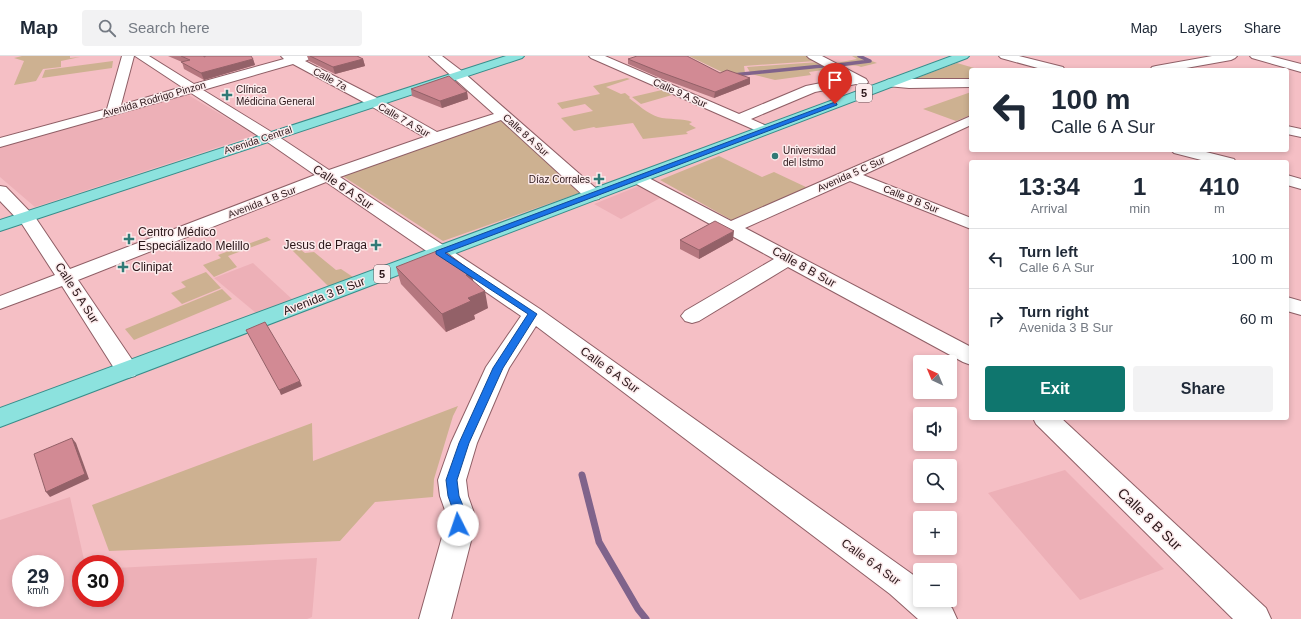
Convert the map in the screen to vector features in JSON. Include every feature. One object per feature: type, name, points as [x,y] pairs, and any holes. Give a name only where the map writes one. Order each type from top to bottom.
[{"type":"main road","name":"Avenida Central","points":[[0,226],[268,136],[518,56]]},
{"type":"main road","name":"Avenida 3 B Sur","points":[[0,418],[963,56]]},
{"type":"street","points":[[112,110],[128,56]]},
{"type":"street","points":[[145,58],[165,56]]},
{"type":"street","name":"Avenida Rodrigo Pinzon","points":[[0,143],[192,88],[290,58],[308,56]]},
{"type":"street","name":"Calle 8 A Sur","points":[[435,56],[459,75],[593,194]]},
{"type":"street","name":"Calle 9 A Sur","points":[[595,56],[764,130]]},
{"type":"street","points":[[814,56],[856,80],[877,88]]},
{"type":"street","points":[[1005,56],[1051,68]]},
{"type":"street","points":[[1167,68],[1231,56]]},
{"type":"street","points":[[1256,56],[1301,68]]},
{"type":"street","name":"Calle 6 A Sur","points":[[145,58],[268,136],[533,314],[901,584],[941,619]]},
{"type":"street","name":"Calle 7a","points":[[290,58],[374,102]]},
{"type":"street","points":[[739,119],[810,89],[856,80]]},
{"type":"street","points":[[891,83],[969,83]]},
{"type":"street","name":"Calle 7 A Sur","points":[[374,102],[435,137]]},
{"type":"street","name":"Avenida 1 B Sur","points":[[0,303],[327,176],[435,137],[504,115]]},
{"type":"street","name":"Avenida 5 C Sur","points":[[732,228],[969,121]]},
{"type":"street","points":[[1289,130],[1301,133]]},
{"type":"street","points":[[1187,152],[1218,160]]},
{"type":"street","name":"Calle 9 B Sur","points":[[850,174],[969,223]]},
{"type":"street","name":"Calle 8 B Sur","points":[[637,178],[969,356]]},
{"type":"street","points":[[1289,181],[1301,184]]},
{"type":"street","name":"Calle 5 A Sur","points":[[0,191],[26,217],[127,370]]},
{"type":"street","points":[[692,316],[788,258]]},
{"type":"street","points":[[1289,304],[1301,309]]},
{"type":"street","points":[[434,619],[457,538],[460,513],[454,496],[452,480],[464,443],[498,368],[533,314]]},
{"type":"street","name":"Calle 8 B Sur","points":[[1047,420],[1255,619]]},
{"type":"shaded area","points":[[22,56],[80,57],[61,61],[61,67],[43,69],[36,81],[14,85],[24,61],[14,58]]},
{"type":"shaded area","points":[[689,56],[808,56],[816,61],[744,66],[745,73],[726,74]]},
{"type":"shaded area","points":[[852,56],[859,56],[877,63],[861,67],[843,66],[836,63],[857,59]]},
{"type":"shaded area","points":[[113,61],[112,68],[42,78],[45,70]]},
{"type":"shaded area","points":[[819,62],[830,69],[809,72],[811,75],[775,80],[751,74],[747,67]]},
{"type":"shaded area","points":[[957,63],[974,68],[969,68],[969,79],[911,80]]},
{"type":"shaded area","points":[[627,78],[630,79],[606,87],[621,94],[625,93],[639,106],[654,116],[689,121],[692,122],[689,124],[696,128],[686,132],[688,134],[643,139],[633,123],[594,127],[574,131],[561,118],[593,111],[585,104],[562,109],[557,103],[600,94],[593,86]]},
{"type":"shaded area","points":[[662,90],[672,95],[641,104],[632,97]]},
{"type":"shaded area","points":[[185,93],[255,135],[35,207],[0,177],[0,146]]},
{"type":"shaded area","points":[[969,93],[969,116],[956,121],[923,109]]},
{"type":"shaded area","points":[[501,120],[579,193],[443,241],[341,175],[440,139]]},
{"type":"shaded area","points":[[719,156],[762,177],[774,172],[808,188],[735,222],[660,180]]},
{"type":"shaded area","points":[[641,185],[664,196],[621,219],[594,204]]},
{"type":"shaded area","points":[[267,237],[271,240],[228,256],[237,267],[214,277],[203,265],[221,258],[218,255]]},
{"type":"shaded area","points":[[297,244],[305,253],[314,252],[336,270],[341,269],[353,277],[328,286],[289,247]]},
{"type":"shaded area","points":[[253,263],[293,300],[256,313],[214,278]]},
{"type":"shaded area","points":[[206,272],[221,288],[182,304],[171,293],[186,287],[181,282]]},
{"type":"shaded area","points":[[222,289],[232,299],[134,340],[125,329]]},
{"type":"shaded area","points":[[458,406],[453,416],[434,479],[433,497],[375,502],[340,541],[109,551],[92,505],[312,423],[313,461]]},
{"type":"shaded area","points":[[1065,470],[1164,569],[1080,600],[988,493]]},
{"type":"shaded area","points":[[70,497],[83,555],[72,555],[72,607],[124,607],[124,568],[317,558],[312,617],[307,619],[0,619],[0,520]]},
{"type":"building","points":[[181,56],[251,56],[253,59],[201,73],[181,62],[190,60]]},
{"type":"building","points":[[310,56],[357,56],[363,59],[333,67]]},
{"type":"building","points":[[637,56],[687,56],[720,73],[727,70],[750,78],[715,92],[628,59]]},
{"type":"building","points":[[449,76],[467,92],[440,101],[411,89]]},
{"type":"building","points":[[715,221],[734,231],[699,250],[680,240]]},
{"type":"building","points":[[442,249],[471,271],[466,275],[485,291],[468,298],[471,301],[442,314],[396,267]]},
{"type":"building","points":[[265,322],[300,381],[279,390],[246,330]]},
{"type":"building","points":[[72,438],[85,474],[46,492],[34,454]]},
{"type":"waterway","points":[[838,65],[870,61],[859,56]]},
{"type":"waterway","points":[[733,75],[822,66]]},
{"type":"waterway","points":[[582,475],[599,542],[638,609],[646,619]]},
{"type":"place","name":"Clínica Médicina General","points":[[227,95]]},
{"type":"place","name":"Universidad del Istmo","points":[[775,156]]},
{"type":"place","name":"Díaz Corrales","points":[[599,179]]},
{"type":"place","name":"Centro Médico Especializado Melillo","points":[[129,239]]},
{"type":"place","name":"Jesus de Praga","points":[[376,245]]},
{"type":"place","name":"Clinipat","points":[[123,267]]},
{"type":"route","points":[[458,525],[460,513],[454,496],[452,480],[464,443],[498,368],[533,314],[439,252],[835,104]]}]
